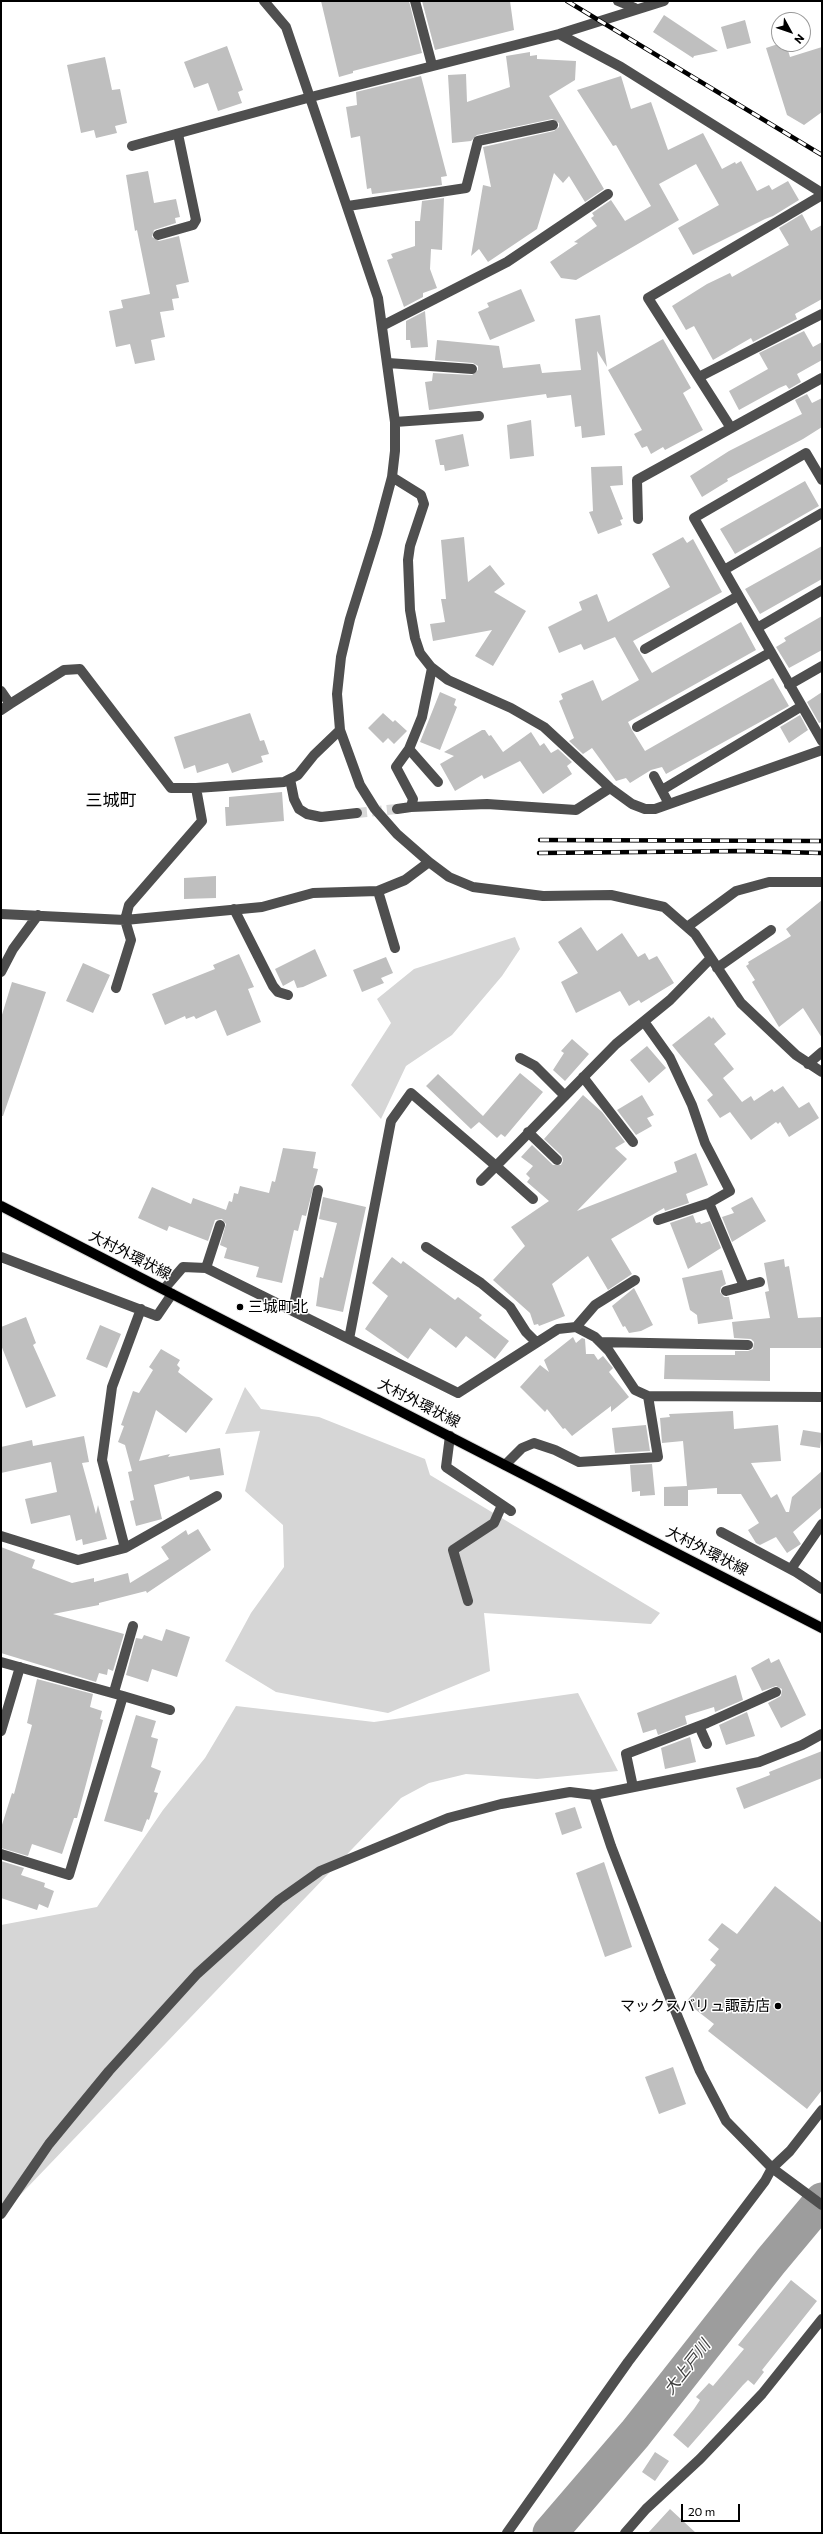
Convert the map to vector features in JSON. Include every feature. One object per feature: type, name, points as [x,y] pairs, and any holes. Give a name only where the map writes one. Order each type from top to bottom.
[{"type":"main road","name":"大村外環状線","points":[[1,1206],[822,1628]]},
{"type":"street","points":[[415,1],[432,65]]},
{"type":"street","points":[[618,1],[635,8]]},
{"type":"street","points":[[132,146],[432,65],[604,22],[635,8],[664,1]]},
{"type":"street","points":[[268,2],[286,26],[378,298],[395,422],[395,451],[392,477],[377,533],[362,577],[341,657],[337,694],[340,730],[360,785],[376,809],[397,834],[449,877],[473,887],[543,896],[611,895],[664,907],[695,934],[740,1003],[796,1055],[822,1072]]},
{"type":"street","points":[[559,34],[621,67],[822,194],[648,298],[731,428]]},
{"type":"street","points":[[348,206],[466,188],[478,141],[553,125]]},
{"type":"street","points":[[158,235],[193,225],[196,220],[178,134]]},
{"type":"street","points":[[382,326],[507,262],[608,194]]},
{"type":"street","points":[[699,377],[822,314]]},
{"type":"street","points":[[388,363],[472,369]]},
{"type":"street","points":[[638,519],[637,480],[822,378]]},
{"type":"street","points":[[395,422],[479,416]]},
{"type":"street","points":[[822,480],[806,452],[694,518],[822,741]]},
{"type":"street","points":[[392,477],[421,496],[424,504],[410,546],[408,580],[415,638],[420,653],[432,668],[448,680],[511,708],[544,727],[610,788],[632,804],[645,809],[655,809],[822,750]]},
{"type":"street","points":[[724,570],[822,513]]},
{"type":"street","points":[[757,628],[822,590]]},
{"type":"street","points":[[645,649],[738,596]]},
{"type":"street","points":[[637,727],[771,652]]},
{"type":"street","points":[[789,685],[822,666]]},
{"type":"street","points":[[411,807],[413,799],[396,767],[410,749],[422,717],[432,668]]},
{"type":"street","points":[[1,710],[64,670],[80,669],[171,788],[196,788],[284,782],[298,776],[314,755],[340,730]]},
{"type":"street","points":[[1,691],[10,704]]},
{"type":"street","points":[[662,790],[802,706]]},
{"type":"street","points":[[410,749],[438,782]]},
{"type":"street","points":[[654,776],[669,804]]},
{"type":"street","points":[[290,779],[294,799],[299,809],[307,814],[321,817],[357,813]]},
{"type":"street","points":[[116,988],[131,940],[125,920],[129,905],[202,821],[196,788]]},
{"type":"street","points":[[397,809],[411,807],[487,804],[576,810],[610,788]]},
{"type":"street","points":[[1,914],[125,920],[262,907],[313,893],[378,891],[405,880],[429,862]]},
{"type":"street","points":[[687,927],[736,891],[769,882],[822,882]]},
{"type":"street","points":[[378,891],[395,948]]},
{"type":"street","points":[[234,909],[273,986],[278,992],[288,995]]},
{"type":"street","points":[[1,972],[13,949],[38,915]]},
{"type":"street","points":[[717,968],[771,930]]},
{"type":"street","points":[[481,1181],[616,1044],[645,1023],[711,958]]},
{"type":"street","points":[[645,1023],[670,1058],[692,1105],[705,1143],[730,1191],[709,1203],[658,1220]]},
{"type":"street","points":[[808,1064],[822,1052]]},
{"type":"street","points":[[520,1058],[535,1066],[564,1096]]},
{"type":"street","points":[[584,1077],[633,1142]]},
{"type":"street","points":[[349,1339],[391,1121],[411,1093],[533,1199]]},
{"type":"street","points":[[528,1132],[557,1160]]},
{"type":"street","points":[[293,1310],[318,1190]]},
{"type":"street","points":[[709,1203],[744,1286]]},
{"type":"street","points":[[206,1268],[220,1225]]},
{"type":"street","points":[[426,1247],[481,1283],[510,1307],[526,1332],[536,1342]]},
{"type":"street","points":[[1,1257],[158,1316],[168,1292],[183,1267],[206,1268],[458,1393],[558,1329],[576,1327],[600,1342],[609,1351],[635,1390],[648,1396],[822,1397]]},
{"type":"street","points":[[576,1327],[595,1305],[635,1280]]},
{"type":"street","points":[[726,1290],[760,1282]]},
{"type":"street","points":[[126,1548],[102,1460],[112,1387],[140,1309]]},
{"type":"street","points":[[600,1342],[748,1345]]},
{"type":"street","points":[[505,1465],[522,1448],[534,1443],[555,1450],[579,1462],[658,1457],[648,1396]]},
{"type":"street","points":[[450,1436],[446,1467],[511,1512]]},
{"type":"street","points":[[1,1536],[78,1560],[126,1548],[217,1496]]},
{"type":"street","points":[[468,1601],[452,1550],[494,1523],[502,1505]]},
{"type":"street","points":[[791,1569],[822,1524]]},
{"type":"street","points":[[721,1532],[791,1569],[822,1589]]},
{"type":"street","points":[[1,1854],[69,1874],[118,1694],[133,1626]]},
{"type":"street","points":[[1,1662],[170,1710]]},
{"type":"street","points":[[1,1731],[20,1667]]},
{"type":"street","points":[[633,1787],[626,1754],[698,1726],[776,1692]]},
{"type":"street","points":[[698,1726],[707,1744]]},
{"type":"street","points":[[1,2214],[49,2144],[109,2071],[197,1974],[279,1900],[320,1871],[448,1818],[501,1804],[570,1792],[594,1795],[759,1762],[802,1745],[822,1734]]},
{"type":"street","points":[[594,1795],[611,1846],[700,2071],[726,2120],[772,2168],[822,2205]]},
{"type":"street","points":[[507,2533],[623,2368],[765,2181],[772,2168],[790,2151],[822,2110]]},
{"type":"street","points":[[625,2533],[646,2509],[700,2459],[762,2394],[822,2319]]},
{"type":"shaded area","points":[[515,937],[520,949],[502,976],[452,1035],[406,1066],[381,1119],[351,1085],[391,1023],[377,999],[414,969]]},
{"type":"shaded area","points":[[245,1387],[261,1409],[319,1417],[425,1459],[430,1475],[660,1613],[651,1624],[484,1613],[490,1671],[388,1713],[276,1692],[225,1661],[251,1613],[284,1567],[283,1525],[245,1491],[260,1431],[225,1434]]},
{"type":"shaded area","points":[[578,1693],[618,1771],[537,1779],[466,1774],[429,1783],[401,1798],[1,2215],[1,1925],[97,1907],[163,1810],[205,1758],[236,1706],[374,1722]]},
{"type":"building","points":[[321,1],[409,1],[422,53],[353,71],[353,73],[339,77]]},
{"type":"building","points":[[422,1],[510,1],[514,30],[435,50]]},
{"type":"building","points":[[664,15],[718,51],[694,56],[693,58],[653,32]]},
{"type":"building","points":[[745,20],[751,43],[727,49],[721,27]]},
{"type":"building","points":[[227,46],[243,90],[238,92],[242,103],[218,111],[208,83],[194,88],[184,62]]},
{"type":"building","points":[[771,46],[771,52],[788,52],[790,57],[811,52],[811,50],[822,47],[822,112],[804,125],[787,115],[766,48]]},
{"type":"building","points":[[530,52],[530,56],[537,55],[537,59],[576,61],[575,80],[549,96],[604,189],[585,202],[569,176],[563,183],[554,173],[537,229],[488,262],[479,249],[471,256],[483,185],[491,187],[483,147],[554,131],[559,127],[559,123],[552,119],[477,135],[471,141],[452,143],[448,75],[466,74],[467,102],[510,87],[506,56]]},
{"type":"building","points":[[105,57],[112,90],[120,89],[127,123],[115,126],[117,133],[96,138],[94,130],[81,133],[67,65]]},
{"type":"building","points":[[421,76],[447,176],[441,177],[442,185],[372,194],[371,188],[367,189],[360,136],[351,138],[346,107],[357,105],[356,92]]},
{"type":"building","points":[[621,76],[631,109],[651,102],[668,150],[703,133],[722,169],[735,162],[736,164],[741,161],[757,191],[769,185],[772,190],[788,181],[799,200],[773,216],[693,255],[678,228],[719,205],[696,164],[659,184],[679,220],[576,280],[561,278],[550,262],[578,243],[574,242],[597,226],[591,218],[594,216],[592,213],[611,200],[625,221],[651,206],[616,145],[613,146],[577,90]]},
{"type":"building","points":[[148,171],[154,203],[176,199],[180,217],[175,218],[176,223],[154,230],[152,237],[159,241],[179,236],[189,282],[176,285],[179,298],[172,299],[174,310],[160,312],[165,337],[151,340],[155,360],[135,364],[130,344],[116,347],[109,311],[123,308],[121,300],[150,294],[137,230],[135,231],[126,175]]},
{"type":"building","points":[[444,198],[442,250],[431,249],[430,269],[437,288],[423,293],[423,297],[404,307],[387,260],[393,258],[391,254],[415,246],[415,221],[420,221],[422,201]]},
{"type":"building","points":[[802,214],[811,231],[822,225],[822,299],[795,314],[797,319],[753,342],[751,338],[713,360],[694,326],[686,330],[672,306],[707,284],[730,273],[732,277],[789,245],[779,228]]},
{"type":"building","points":[[521,289],[535,321],[490,340],[478,312],[489,307],[487,303]]},
{"type":"building","points":[[425,311],[428,347],[411,348],[410,340],[406,340],[406,321]]},
{"type":"building","points":[[600,315],[607,367],[597,351],[605,435],[582,438],[581,426],[575,427],[571,395],[547,398],[546,394],[429,410],[425,382],[432,381],[433,373],[472,375],[478,370],[478,366],[473,363],[435,360],[437,340],[499,346],[503,368],[540,364],[542,373],[581,370],[575,319]]},
{"type":"building","points":[[804,331],[813,347],[822,342],[822,360],[797,374],[801,382],[789,389],[786,385],[779,388],[739,410],[729,391],[768,369],[759,353]]},
{"type":"building","points":[[663,339],[691,388],[683,393],[703,430],[665,450],[663,447],[651,454],[647,446],[642,448],[634,434],[642,430],[608,370]]},
{"type":"building","points":[[807,394],[812,403],[822,398],[822,427],[803,439],[727,479],[728,481],[702,497],[690,476],[729,451],[802,414],[795,400]]},
{"type":"building","points":[[531,420],[534,456],[510,459],[507,425]]},
{"type":"building","points":[[463,434],[469,466],[445,471],[444,465],[440,465],[435,440]]},
{"type":"building","points":[[622,466],[623,485],[610,486],[623,519],[620,520],[622,525],[598,534],[589,512],[593,511],[591,467]]},
{"type":"building","points":[[805,481],[819,506],[735,554],[720,529]]},
{"type":"building","points":[[464,537],[468,582],[490,565],[505,584],[494,592],[526,611],[493,666],[475,656],[492,630],[433,641],[430,624],[445,622],[441,599],[446,599],[441,540]]},
{"type":"building","points":[[683,537],[687,543],[693,539],[722,592],[633,641],[652,673],[741,622],[756,650],[628,722],[645,751],[773,678],[789,706],[666,774],[662,767],[651,770],[630,783],[626,778],[616,781],[592,748],[583,754],[569,741],[574,738],[559,701],[563,699],[561,694],[593,680],[602,701],[639,680],[615,637],[584,650],[581,644],[559,653],[548,627],[582,610],[579,602],[597,594],[608,622],[670,587],[652,554]]},
{"type":"building","points":[[822,546],[822,579],[760,614],[745,589]]},
{"type":"building","points":[[822,616],[822,650],[789,668],[776,647],[786,641],[784,638]]},
{"type":"building","points":[[440,692],[456,699],[454,705],[457,707],[440,750],[420,742]]},
{"type":"building","points":[[822,692],[822,722],[819,723],[807,702]]},
{"type":"building","points":[[250,713],[260,741],[264,740],[269,754],[261,756],[263,762],[232,773],[228,763],[197,773],[195,765],[184,769],[174,737]]},
{"type":"building","points":[[383,713],[393,722],[395,720],[407,731],[394,744],[388,738],[383,743],[368,728]]},
{"type":"building","points":[[800,715],[808,730],[789,743],[780,727]]},
{"type":"building","points":[[482,730],[485,730],[489,736],[491,735],[503,752],[531,732],[540,746],[544,743],[551,753],[558,749],[572,762],[567,766],[572,774],[543,794],[520,761],[484,779],[482,775],[455,791],[440,764],[454,756],[444,752]]},
{"type":"building","points":[[282,792],[284,821],[226,826],[225,807],[229,807],[229,797]]},
{"type":"building","points":[[216,876],[216,898],[184,899],[184,878]]},
{"type":"building","points":[[822,900],[822,1038],[803,1008],[779,1027],[752,982],[755,980],[746,966],[749,964],[748,962],[791,936],[786,929]]},
{"type":"building","points":[[581,927],[597,951],[622,933],[638,957],[645,953],[649,960],[657,956],[674,983],[641,1003],[639,1000],[629,1006],[620,991],[576,1013],[561,982],[578,973],[558,942]]},
{"type":"building","points":[[315,949],[327,976],[303,987],[297,988],[294,980],[283,986],[275,969]]},
{"type":"building","points":[[239,954],[254,987],[248,989],[261,1022],[227,1036],[216,1010],[196,1019],[194,1016],[186,1019],[185,1016],[165,1025],[152,994],[215,969],[213,965]]},
{"type":"building","points":[[386,957],[393,973],[381,978],[384,983],[362,992],[353,970]]},
{"type":"building","points":[[83,963],[110,975],[93,1013],[66,1001]]},
{"type":"building","points":[[12,982],[46,992],[3,1116],[1,1116],[1,1018]]},
{"type":"building","points":[[709,1016],[712,1019],[713,1017],[726,1034],[714,1044],[734,1069],[723,1078],[742,1102],[751,1096],[754,1101],[772,1089],[774,1092],[783,1086],[799,1108],[809,1102],[819,1118],[789,1137],[780,1122],[778,1124],[776,1122],[751,1140],[730,1112],[720,1118],[707,1100],[713,1095],[672,1045]]},
{"type":"building","points":[[572,1039],[589,1054],[565,1081],[553,1070],[564,1053],[561,1051]]},
{"type":"building","points":[[647,1046],[666,1068],[649,1083],[630,1060]]},
{"type":"building","points":[[520,1073],[543,1092],[505,1137],[501,1134],[497,1138],[479,1122],[471,1129],[426,1086],[438,1074],[483,1116]]},
{"type":"building","points":[[583,1095],[602,1112],[625,1142],[615,1148],[627,1159],[577,1211],[677,1172],[674,1162],[696,1153],[708,1185],[686,1194],[689,1203],[665,1211],[664,1208],[611,1239],[632,1274],[608,1290],[588,1256],[552,1284],[565,1316],[539,1326],[538,1324],[534,1325],[530,1313],[493,1280],[525,1246],[511,1227],[549,1201],[527,1182],[530,1178],[526,1174],[533,1166],[521,1157],[532,1145],[553,1165],[561,1165],[563,1161],[562,1156],[544,1139]]},
{"type":"building","points":[[642,1095],[654,1115],[647,1118],[652,1126],[636,1135],[617,1110]]},
{"type":"building","points":[[283,1148],[316,1152],[313,1168],[318,1169],[306,1216],[302,1215],[298,1231],[294,1230],[282,1283],[256,1277],[259,1267],[224,1258],[227,1248],[220,1245],[226,1224],[222,1219],[215,1220],[208,1241],[169,1226],[167,1231],[138,1218],[152,1187],[191,1204],[193,1198],[226,1210],[229,1201],[232,1202],[234,1193],[238,1194],[240,1186],[269,1193],[272,1181],[275,1182]]},
{"type":"building","points":[[323,1197],[366,1207],[343,1312],[316,1306],[320,1277],[323,1278],[337,1223],[319,1219]]},
{"type":"building","points":[[752,1197],[766,1221],[732,1242],[722,1217],[734,1213],[731,1208]]},
{"type":"building","points":[[693,1215],[696,1223],[700,1222],[701,1224],[710,1221],[721,1248],[688,1269],[670,1223]]},
{"type":"building","points":[[392,1257],[401,1264],[403,1261],[455,1300],[458,1297],[482,1315],[479,1318],[509,1341],[495,1359],[466,1336],[456,1348],[430,1328],[408,1359],[365,1329],[388,1296],[372,1283]]},
{"type":"building","points":[[784,1259],[785,1267],[789,1266],[798,1318],[822,1317],[822,1348],[770,1348],[770,1381],[664,1379],[665,1355],[735,1355],[735,1351],[748,1351],[753,1349],[754,1342],[751,1339],[734,1338],[732,1322],[770,1318],[765,1292],[769,1291],[764,1263]]},
{"type":"building","points":[[722,1270],[726,1284],[721,1287],[720,1292],[724,1297],[729,1297],[733,1319],[698,1324],[697,1315],[690,1310],[682,1278]]},
{"type":"building","points":[[634,1288],[653,1325],[641,1331],[629,1333],[625,1326],[623,1327],[612,1306]]},
{"type":"building","points":[[26,1317],[36,1343],[33,1345],[56,1396],[26,1408],[1,1345],[1,1327]]},
{"type":"building","points":[[100,1325],[121,1334],[107,1368],[86,1359]]},
{"type":"building","points":[[573,1337],[576,1343],[582,1338],[585,1339],[586,1354],[594,1354],[598,1360],[603,1356],[613,1368],[609,1372],[629,1397],[611,1412],[611,1406],[572,1436],[565,1428],[563,1429],[547,1409],[545,1412],[520,1387],[540,1365],[549,1372],[544,1360]]},
{"type":"building","points":[[161,1349],[180,1360],[177,1365],[180,1368],[178,1372],[213,1399],[186,1433],[156,1410],[139,1461],[170,1454],[168,1457],[220,1448],[224,1475],[190,1480],[189,1476],[154,1485],[162,1519],[136,1526],[130,1501],[134,1500],[128,1472],[132,1471],[125,1445],[118,1442],[124,1426],[121,1425],[133,1391],[139,1393],[153,1370],[149,1367]]},
{"type":"building","points":[[733,1411],[734,1429],[778,1425],[781,1461],[751,1463],[771,1498],[777,1494],[786,1512],[789,1512],[792,1497],[822,1471],[822,1507],[793,1532],[801,1544],[787,1553],[776,1537],[760,1545],[756,1543],[748,1530],[759,1523],[741,1494],[717,1494],[717,1488],[688,1490],[688,1506],[664,1506],[664,1487],[687,1486],[683,1441],[662,1443],[660,1418],[670,1417],[669,1414]]},
{"type":"building","points":[[646,1425],[650,1451],[615,1453],[612,1428]]},
{"type":"building","points":[[803,1430],[822,1433],[820,1448],[800,1445]]},
{"type":"building","points":[[84,1436],[89,1462],[82,1463],[96,1514],[98,1505],[107,1539],[83,1545],[82,1539],[76,1541],[70,1515],[31,1524],[25,1499],[57,1492],[51,1462],[1,1473],[1,1447],[32,1440],[33,1446]]},
{"type":"building","points":[[652,1464],[655,1495],[640,1496],[640,1491],[632,1492],[630,1465]]},
{"type":"building","points":[[198,1529],[211,1550],[147,1593],[146,1591],[99,1603],[99,1605],[53,1614],[124,1634],[113,1671],[108,1669],[107,1675],[99,1673],[96,1682],[1,1653],[1,1547],[35,1560],[32,1568],[72,1583],[94,1578],[94,1582],[128,1573],[130,1583],[169,1559],[161,1547],[186,1530],[188,1535]]},
{"type":"building","points":[[166,1629],[190,1637],[177,1677],[152,1669],[148,1682],[126,1675],[136,1638],[142,1639],[144,1635],[162,1641]]},
{"type":"building","points":[[769,1658],[771,1663],[779,1659],[806,1715],[781,1728],[768,1703],[781,1696],[782,1689],[776,1686],[762,1691],[751,1668]]},
{"type":"building","points":[[736,1675],[743,1700],[715,1712],[714,1707],[685,1716],[687,1724],[658,1735],[656,1729],[643,1733],[637,1713]]},
{"type":"building","points":[[37,1679],[93,1694],[90,1707],[102,1711],[100,1719],[103,1720],[77,1818],[74,1818],[62,1854],[32,1844],[28,1856],[1,1848],[1,1828],[12,1793],[14,1794],[32,1725],[27,1723]]},
{"type":"building","points":[[747,1712],[755,1736],[726,1745],[719,1725]]},
{"type":"building","points":[[136,1715],[156,1721],[151,1737],[158,1739],[151,1767],[161,1771],[154,1792],[158,1793],[149,1820],[147,1819],[142,1832],[104,1821]]},
{"type":"building","points":[[690,1737],[696,1762],[665,1769],[661,1748]]},
{"type":"building","points":[[822,1751],[822,1778],[744,1809],[736,1788],[770,1775],[769,1772]]},
{"type":"building","points":[[575,1807],[582,1828],[562,1835],[555,1813]]},
{"type":"building","points":[[1,1861],[24,1868],[21,1875],[45,1883],[44,1887],[54,1891],[48,1908],[39,1904],[37,1910],[1,1898]]},
{"type":"building","points":[[604,1862],[632,1947],[605,1957],[576,1873]]},
{"type":"building","points":[[775,1886],[822,1923],[822,2090],[807,2109],[708,2031],[714,2024],[686,2002],[716,1965],[710,1960],[719,1949],[708,1940],[722,1923],[737,1934]]},
{"type":"building","points":[[673,2067],[686,2104],[659,2114],[645,2077]]},
{"type":"building","points":[[791,2280],[817,2301],[762,2370],[764,2372],[754,2385],[748,2380],[688,2448],[673,2435],[700,2400],[696,2397],[709,2383],[713,2386],[744,2349],[738,2345]]},
{"type":"building","points":[[655,2452],[669,2461],[655,2481],[642,2472]]},
{"type":"building","points":[[670,2509],[696,2533],[648,2533]]},
{"type":"waterway","name":"大上戸川","points":[[550,2533],[635,2434],[771,2261],[822,2200]]},
{"type":"tunnel","points":[[357,813],[397,809]]},
{"type":"railway","points":[[567,1],[822,155]]},
{"type":"railway","points":[[540,840],[822,841]]},
{"type":"railway","points":[[539,853],[741,851],[822,853]]},
{"type":"place","name":"三城町北","points":[[240,1307]]},
{"type":"place","name":"マックスバリュ諏訪店","points":[[778,2006]]},
{"type":"district","name":"三城町","points":[[111,800]]}]
